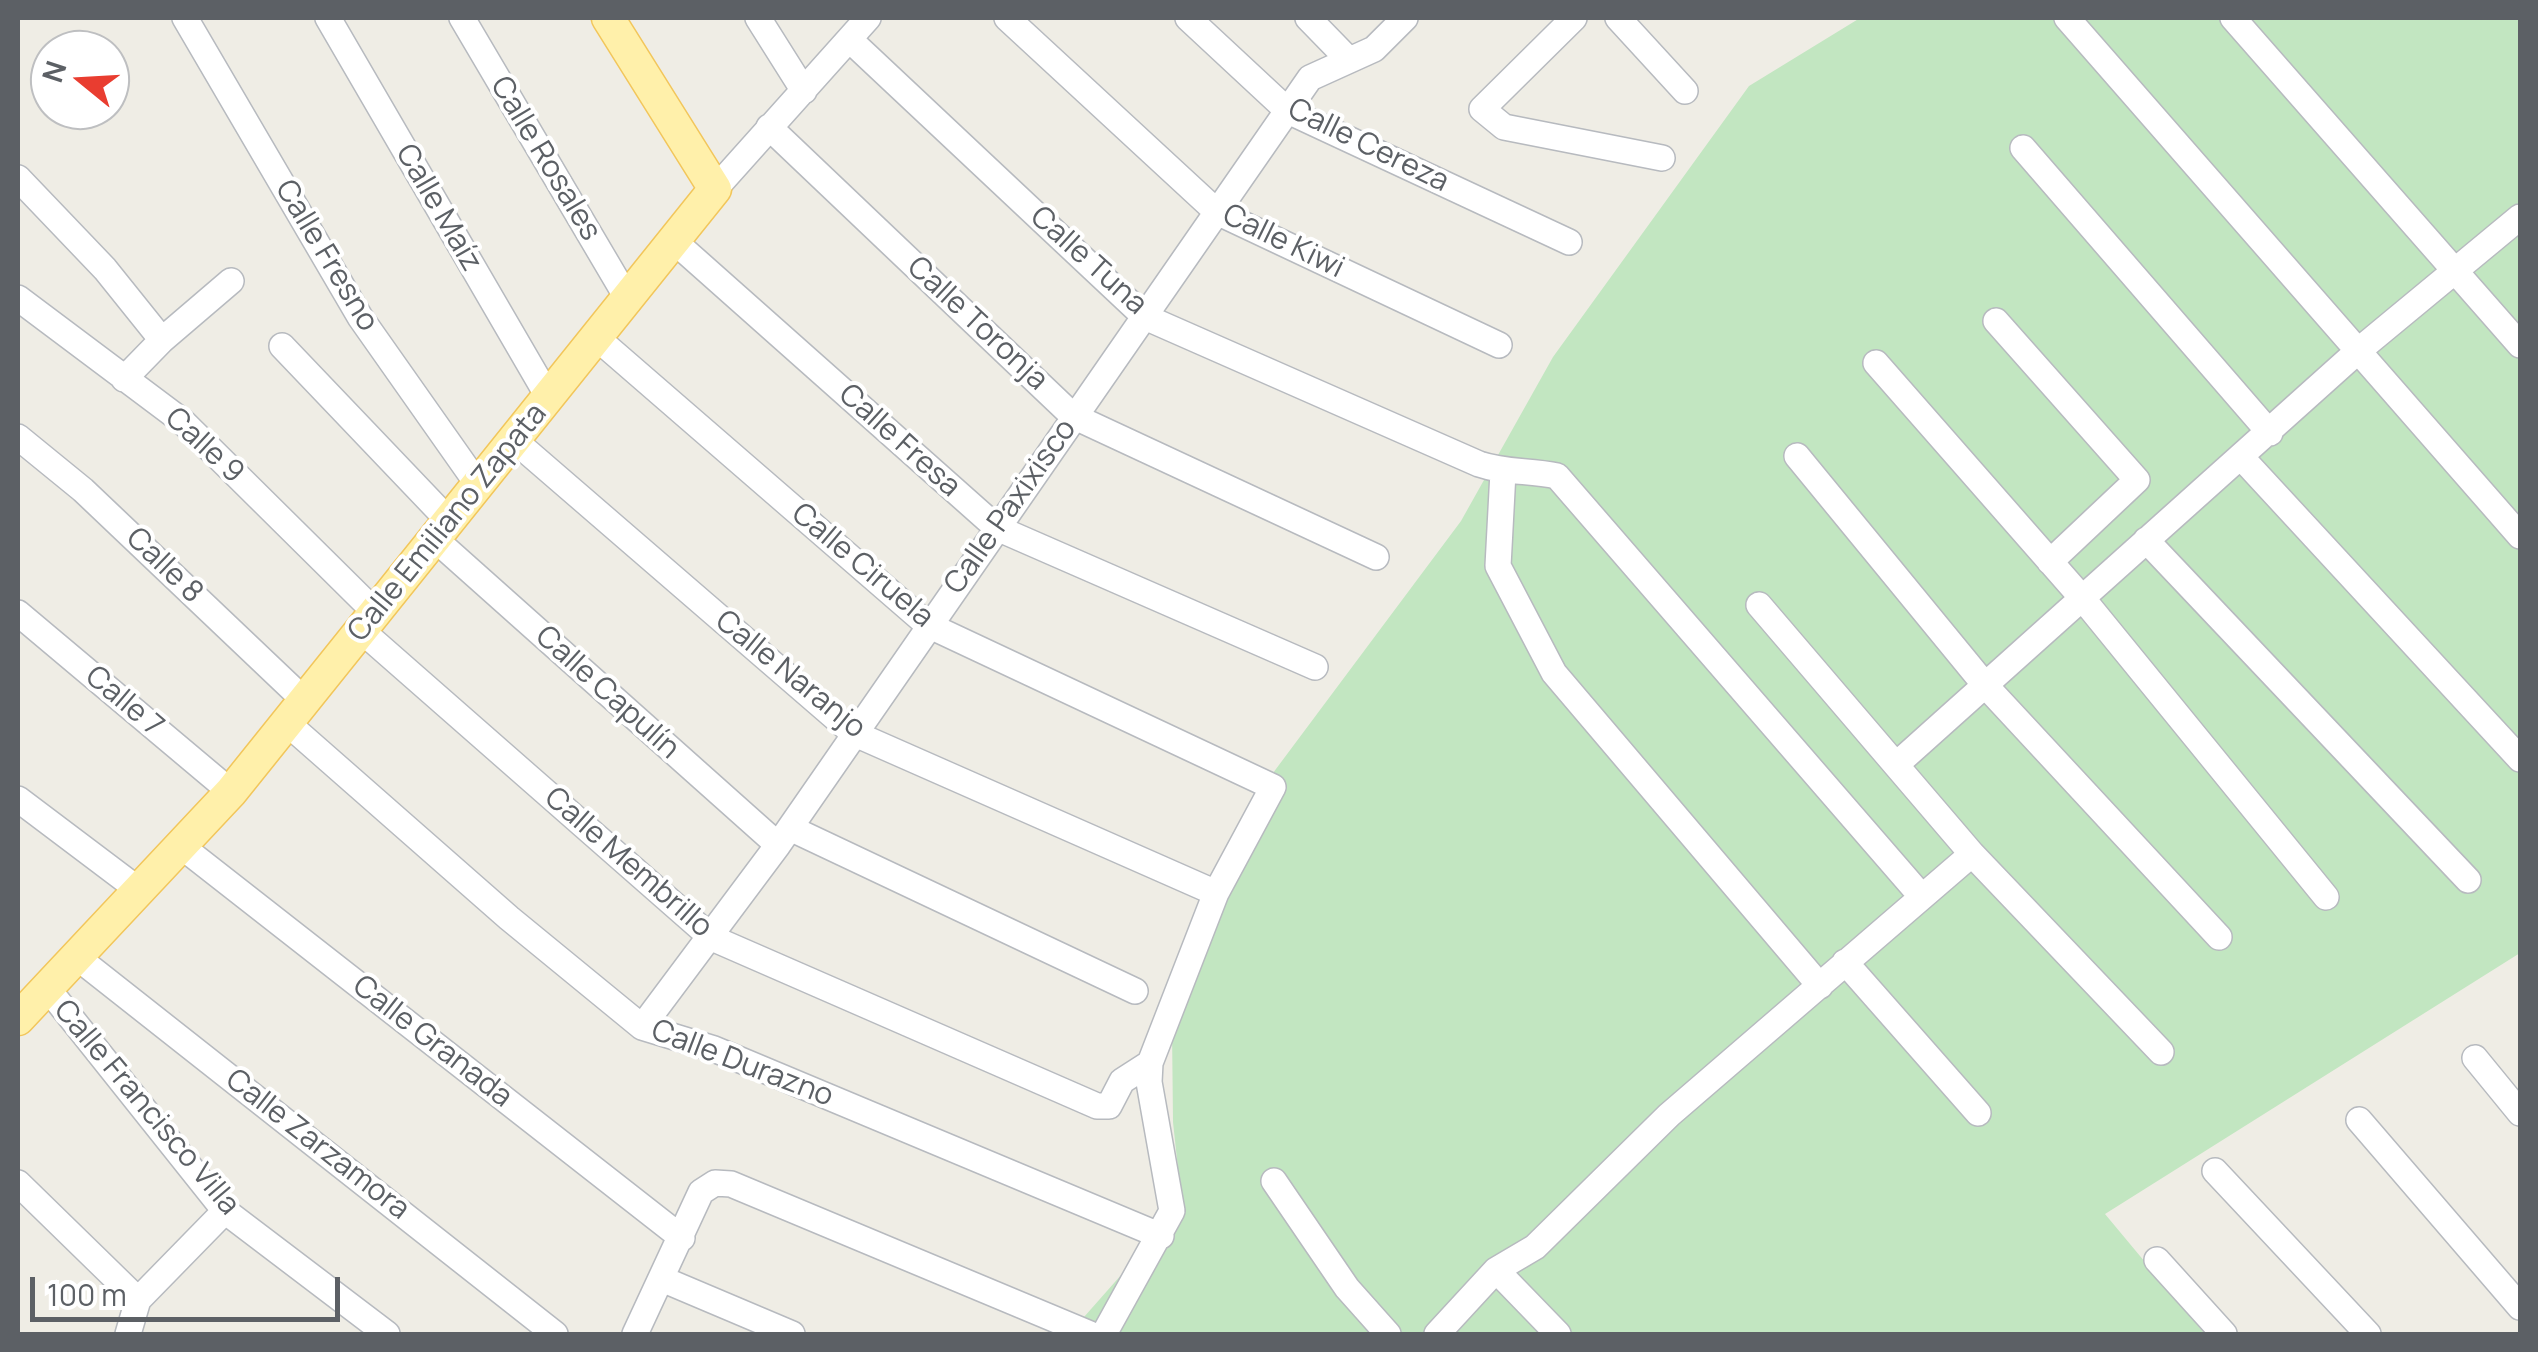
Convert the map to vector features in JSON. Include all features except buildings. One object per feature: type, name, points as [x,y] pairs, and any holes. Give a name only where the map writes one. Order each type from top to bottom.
[{"type":"main road","points":[[608,18],[715,189]]},
{"type":"main road","name":"Calle Emiliano Zapata","points":[[28,1002],[78,958],[232,792],[629,302],[715,189]]},
{"type":"street","name":"Calle Fresno","points":[[184,18],[360,317],[479,486]]},
{"type":"street","name":"Calle Maíz","points":[[328,18],[549,398]]},
{"type":"street","name":"Calle Rosales","points":[[462,18],[629,302]]},
{"type":"street","points":[[758,18],[804,91]]},
{"type":"street","name":"Calle Emiliano Zapata","points":[[715,189],[868,18]]},
{"type":"street","name":"Calle Kiwi","points":[[1007,18],[1217,212],[1499,345]]},
{"type":"street","name":"Calle Cereza","points":[[1188,18],[1288,111],[1569,242]]},
{"type":"street","points":[[1308,18],[1347,58]]},
{"type":"street","name":"Calle Paxixisco","points":[[642,1026],[712,938],[784,837],[1310,78],[1374,49],[1404,18]]},
{"type":"street","points":[[1574,18],[1482,109],[1504,127],[1662,158]]},
{"type":"street","points":[[1618,18],[1686,91]]},
{"type":"street","points":[[2067,18],[2520,536]]},
{"type":"street","points":[[2233,18],[2520,345]]},
{"type":"street","name":"Calle Tuna","points":[[850,40],[1145,317],[1491,468]]},
{"type":"street","name":"Calle Toronja","points":[[769,127],[1074,416],[1376,557]]},
{"type":"street","points":[[2023,148],[2270,432]]},
{"type":"street","points":[[18,178],[105,269],[162,340]]},
{"type":"street","points":[[1897,764],[2358,352],[2520,217]]},
{"type":"street","name":"Calle Fresa","points":[[675,242],[997,528],[1316,667]]},
{"type":"street","points":[[124,379],[162,340],[232,282]]},
{"type":"street","name":"Calle 9","points":[[18,298],[182,421],[369,622]]},
{"type":"street","points":[[1996,321],[2137,480],[2050,562]]},
{"type":"street","name":"Calle Ciruela","points":[[598,339],[928,626],[1272,787],[1216,893]]},
{"type":"street","name":"Calle Capulín","points":[[282,346],[443,531],[784,837],[1135,991]]},
{"type":"street","points":[[1876,363],[2083,599],[2326,897]]},
{"type":"street","name":"Calle 8","points":[[18,438],[83,490],[296,712]]},
{"type":"street","name":"Calle Naranjo","points":[[515,441],[853,733],[1216,893]]},
{"type":"street","points":[[1797,456],[1985,685],[2219,937]]},
{"type":"street","points":[[2241,456],[2520,759]]},
{"type":"street","points":[[1820,986],[1554,672],[1498,566],[1491,468],[1557,476],[1922,897]]},
{"type":"street","points":[[2146,540],[2468,880]]},
{"type":"street","points":[[1759,605],[1972,854],[2161,1052]]},
{"type":"street","name":"Calle 7","points":[[18,612],[232,792]]},
{"type":"street","name":"Calle Membrillo","points":[[369,622],[712,938],[1097,1106],[1109,1106],[1122,1081],[1150,1063]]},
{"type":"street","name":"Calle Durazno","points":[[296,712],[509,918],[642,1026],[714,1049],[1161,1236]]},
{"type":"street","points":[[18,799],[140,891]]},
{"type":"street","name":"Calle Granada","points":[[181,846],[682,1238]]},
{"type":"street","points":[[1436,1334],[1496,1270],[1535,1247],[1668,1116],[1972,854]]},
{"type":"street","points":[[1104,1334],[1172,1212],[1149,1082],[1150,1063],[1216,893]]},
{"type":"street","name":"Calle Zarzamora","points":[[78,958],[555,1334]]},
{"type":"street","points":[[1845,962],[1978,1112]]},
{"type":"street","name":"Calle Francisco Villa","points":[[28,1002],[225,1210],[387,1334]]},
{"type":"street","points":[[2475,1058],[2520,1112]]},
{"type":"street","points":[[2359,1120],[2520,1307]]},
{"type":"street","points":[[2215,1172],[2368,1334]]},
{"type":"street","points":[[1274,1181],[1348,1288],[1388,1334]]},
{"type":"street","points":[[634,1334],[701,1192],[714,1183],[731,1184],[1090,1334]]},
{"type":"street","points":[[18,1184],[138,1300]]},
{"type":"street","points":[[128,1334],[138,1300],[225,1210]]},
{"type":"street","points":[[2157,1260],[2224,1334]]},
{"type":"street","points":[[1496,1270],[1558,1334]]},
{"type":"street","points":[[662,1279],[792,1334]]},
{"type":"green space","points":[[1860,18],[2520,18],[2520,953],[2105,1214],[2205,1334],[1069,1334],[1182,1206],[1173,1122],[1172,1029],[1267,781],[1461,521],[1553,357],[1749,86]]}]
